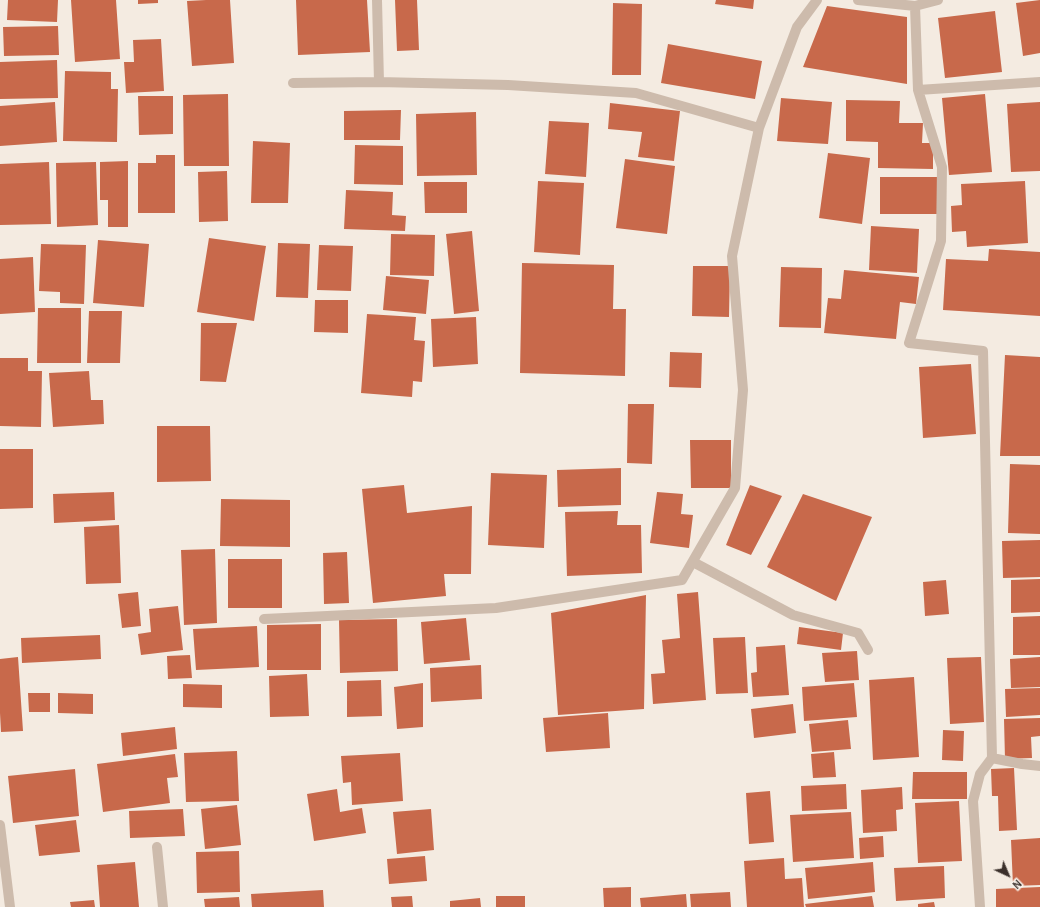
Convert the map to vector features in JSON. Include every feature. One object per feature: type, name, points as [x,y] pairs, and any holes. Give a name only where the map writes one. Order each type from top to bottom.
[{"type":"street","points":[[377,0],[379,82]]},
{"type":"street","points":[[264,619],[496,608],[682,580],[735,488],[743,390],[732,256],[759,128],[797,28],[817,0]]},
{"type":"street","points":[[858,0],[915,6],[938,0]]},
{"type":"street","points":[[915,6],[918,90],[942,167],[941,240],[908,343],[982,350],[992,758],[980,774],[973,801],[980,907]]},
{"type":"street","points":[[293,83],[379,82],[508,85],[636,93],[759,128]]},
{"type":"street","points":[[918,90],[1040,82]]},
{"type":"street","points":[[693,562],[793,614],[858,633],[868,650]]},
{"type":"street","points":[[992,758],[1040,766]]},
{"type":"street","points":[[0,825],[10,907]]},
{"type":"street","points":[[157,847],[163,907]]},
{"type":"building","points":[[8,0],[58,0],[57,22],[7,20]]},
{"type":"building","points":[[71,0],[116,0],[120,59],[75,62]]},
{"type":"building","points":[[138,0],[158,0],[158,3],[138,4]]},
{"type":"building","points":[[230,0],[234,63],[192,66],[187,1]]},
{"type":"building","points":[[296,0],[367,0],[370,52],[298,55]]},
{"type":"building","points":[[395,0],[417,0],[419,50],[397,51]]},
{"type":"building","points":[[716,0],[754,0],[753,9],[715,4]]},
{"type":"building","points":[[1040,0],[1040,53],[1023,56],[1016,3]]},
{"type":"building","points":[[613,3],[642,4],[641,75],[612,75]]},
{"type":"building","points":[[827,6],[907,17],[907,84],[803,67]]},
{"type":"building","points":[[995,11],[1002,72],[945,78],[938,18]]},
{"type":"building","points":[[58,26],[59,55],[4,56],[3,27]]},
{"type":"building","points":[[161,39],[164,91],[126,93],[124,62],[134,62],[133,40]]},
{"type":"building","points":[[668,44],[762,61],[755,99],[661,83]]},
{"type":"building","points":[[57,60],[58,98],[0,99],[0,62]]},
{"type":"building","points":[[65,71],[111,72],[111,89],[118,89],[117,142],[63,141]]},
{"type":"building","points":[[228,94],[229,166],[184,166],[183,95]]},
{"type":"building","points":[[985,94],[992,172],[949,175],[942,98]]},
{"type":"building","points":[[138,96],[173,96],[173,134],[139,135]]},
{"type":"building","points":[[781,98],[832,102],[828,144],[777,141]]},
{"type":"building","points":[[846,100],[900,101],[899,123],[923,123],[922,143],[933,143],[933,169],[878,168],[878,142],[846,141]]},
{"type":"building","points":[[55,102],[57,142],[0,146],[0,106]]},
{"type":"building","points":[[1040,102],[1040,171],[1011,172],[1007,104]]},
{"type":"building","points":[[610,103],[680,111],[674,161],[638,157],[642,132],[608,129]]},
{"type":"building","points":[[401,110],[400,140],[344,140],[344,111]]},
{"type":"building","points":[[476,112],[477,175],[417,176],[416,114]]},
{"type":"building","points":[[549,121],[589,123],[586,177],[545,174]]},
{"type":"building","points":[[253,141],[290,143],[288,203],[251,203]]},
{"type":"building","points":[[355,145],[403,146],[403,185],[354,184]]},
{"type":"building","points":[[828,153],[870,158],[862,224],[819,218]]},
{"type":"building","points":[[156,155],[175,155],[175,213],[138,213],[138,163],[156,163]]},
{"type":"building","points":[[625,159],[675,166],[667,234],[616,228]]},
{"type":"building","points":[[128,161],[128,227],[108,227],[108,200],[100,200],[100,162]]},
{"type":"building","points":[[49,162],[51,224],[0,225],[0,164]]},
{"type":"building","points":[[96,162],[98,225],[57,227],[56,163]]},
{"type":"building","points":[[227,171],[228,221],[199,222],[198,172]]},
{"type":"building","points":[[880,177],[938,177],[937,214],[880,214]]},
{"type":"building","points":[[538,181],[584,183],[580,255],[534,252]]},
{"type":"building","points":[[1025,181],[1028,243],[967,247],[966,231],[952,232],[951,206],[962,205],[961,184]]},
{"type":"building","points":[[424,182],[467,182],[467,213],[425,213]]},
{"type":"building","points":[[346,190],[393,192],[392,215],[406,216],[405,231],[344,229]]},
{"type":"building","points":[[871,226],[919,229],[917,273],[869,270]]},
{"type":"building","points":[[472,231],[479,311],[454,314],[446,234]]},
{"type":"building","points":[[391,234],[435,235],[434,276],[390,275]]},
{"type":"building","points":[[209,238],[266,246],[254,321],[197,312]]},
{"type":"building","points":[[98,240],[149,244],[144,307],[93,303]]},
{"type":"building","points":[[278,243],[310,244],[308,298],[276,297]]},
{"type":"building","points":[[41,244],[86,245],[84,304],[60,303],[60,292],[39,291]]},
{"type":"building","points":[[319,245],[353,246],[351,291],[317,290]]},
{"type":"building","points":[[989,249],[1040,252],[1040,316],[943,310],[946,259],[988,261]]},
{"type":"building","points":[[33,257],[35,312],[0,314],[0,259]]},
{"type":"building","points":[[522,263],[614,265],[613,309],[626,309],[625,376],[520,373]]},
{"type":"building","points":[[693,266],[730,266],[729,317],[692,316]]},
{"type":"building","points":[[781,267],[822,268],[821,328],[779,327]]},
{"type":"building","points":[[844,270],[919,277],[916,304],[900,302],[896,339],[824,333],[828,298],[841,299]]},
{"type":"building","points":[[386,276],[429,280],[426,314],[383,310]]},
{"type":"building","points":[[315,300],[348,300],[348,333],[314,332]]},
{"type":"building","points":[[38,308],[81,308],[81,363],[37,363]]},
{"type":"building","points":[[89,311],[122,311],[120,363],[87,363]]},
{"type":"building","points":[[367,314],[416,317],[414,340],[425,341],[422,382],[413,381],[412,397],[361,393]]},
{"type":"building","points":[[476,317],[478,364],[433,367],[431,319]]},
{"type":"building","points":[[201,323],[237,323],[226,382],[200,381]]},
{"type":"building","points":[[670,352],[702,353],[701,388],[669,387]]},
{"type":"building","points":[[1005,355],[1040,357],[1040,456],[1000,456]]},
{"type":"building","points":[[0,358],[28,358],[28,371],[42,371],[41,427],[0,426]]},
{"type":"building","points":[[971,364],[976,434],[923,438],[919,367]]},
{"type":"building","points":[[89,371],[91,400],[103,400],[104,424],[53,427],[49,373]]},
{"type":"building","points":[[628,404],[654,404],[652,464],[627,463]]},
{"type":"building","points":[[157,426],[210,426],[211,481],[157,482]]},
{"type":"building","points":[[690,440],[731,440],[731,488],[691,488]]},
{"type":"building","points":[[0,449],[33,449],[33,508],[0,509]]},
{"type":"building","points":[[1010,464],[1040,465],[1040,534],[1008,533]]},
{"type":"building","points":[[621,468],[621,505],[558,507],[557,470]]},
{"type":"building","points":[[491,473],[547,475],[544,548],[488,545]]},
{"type":"building","points":[[404,485],[407,513],[472,506],[471,574],[444,574],[446,596],[373,603],[362,489]]},
{"type":"building","points":[[750,485],[782,496],[751,555],[726,545]]},
{"type":"building","points":[[114,492],[115,520],[54,523],[53,494]]},
{"type":"building","points":[[657,492],[683,494],[681,514],[693,515],[689,548],[650,543]]},
{"type":"building","points":[[803,494],[872,517],[836,601],[767,567]]},
{"type":"building","points":[[221,499],[290,500],[290,547],[220,546]]},
{"type":"building","points":[[618,511],[617,525],[641,525],[642,573],[567,576],[565,512]]},
{"type":"building","points":[[119,525],[121,583],[86,584],[84,527]]},
{"type":"building","points":[[1040,540],[1040,577],[1003,578],[1002,541]]},
{"type":"building","points":[[215,549],[217,623],[184,625],[181,550]]},
{"type":"building","points":[[347,552],[349,603],[324,604],[323,553]]},
{"type":"building","points":[[228,559],[282,559],[282,608],[228,608]]},
{"type":"building","points":[[1040,579],[1040,612],[1011,613],[1011,580]]},
{"type":"building","points":[[946,580],[949,614],[925,616],[923,582]]},
{"type":"building","points":[[138,592],[141,626],[122,628],[118,594]]},
{"type":"building","points":[[698,592],[706,700],[653,704],[651,674],[665,673],[662,640],[680,638],[677,594]]},
{"type":"building","points":[[646,595],[644,709],[558,715],[551,613]]},
{"type":"building","points":[[178,606],[183,650],[141,655],[138,634],[151,632],[149,609]]},
{"type":"building","points":[[1040,616],[1040,655],[1013,655],[1013,617]]},
{"type":"building","points":[[466,618],[470,660],[424,664],[421,622]]},
{"type":"building","points":[[397,619],[398,671],[340,673],[339,620]]},
{"type":"building","points":[[321,624],[321,670],[267,670],[267,625]]},
{"type":"building","points":[[257,626],[259,667],[196,670],[193,629]]},
{"type":"building","points":[[799,627],[843,633],[841,650],[797,644]]},
{"type":"building","points":[[100,635],[101,659],[22,663],[21,638]]},
{"type":"building","points":[[745,637],[748,693],[716,694],[713,638]]},
{"type":"building","points":[[785,645],[789,695],[753,697],[751,673],[757,672],[756,647]]},
{"type":"building","points":[[857,651],[859,680],[825,682],[822,653]]},
{"type":"building","points":[[190,655],[192,678],[168,679],[167,656]]},
{"type":"building","points":[[18,657],[23,731],[1,732],[0,659]]},
{"type":"building","points":[[981,657],[984,722],[950,724],[947,658]]},
{"type":"building","points":[[1040,657],[1040,687],[1011,688],[1010,659]]},
{"type":"building","points":[[481,665],[482,699],[431,702],[430,668]]},
{"type":"building","points":[[307,674],[309,716],[270,717],[269,676]]},
{"type":"building","points":[[914,677],[919,757],[873,760],[869,680]]},
{"type":"building","points":[[381,680],[382,716],[347,717],[347,681]]},
{"type":"building","points":[[423,683],[423,727],[397,729],[394,687]]},
{"type":"building","points":[[854,683],[857,717],[804,721],[802,687]]},
{"type":"building","points":[[183,684],[222,685],[222,708],[183,707]]},
{"type":"building","points":[[1040,688],[1040,715],[1006,717],[1005,689]]},
{"type":"building","points":[[28,693],[50,693],[50,712],[29,712]]},
{"type":"building","points":[[58,693],[93,694],[93,714],[58,713]]},
{"type":"building","points":[[793,704],[796,733],[754,738],[751,709]]},
{"type":"building","points":[[608,713],[610,748],[546,752],[543,718]]},
{"type":"building","points":[[1040,718],[1040,736],[1031,737],[1032,758],[1005,759],[1004,719]]},
{"type":"building","points":[[848,720],[851,749],[812,752],[809,724]]},
{"type":"building","points":[[175,727],[177,749],[123,756],[121,733]]},
{"type":"building","points":[[943,730],[964,731],[963,761],[942,760]]},
{"type":"building","points":[[237,751],[239,801],[186,802],[184,753]]},
{"type":"building","points":[[834,752],[836,777],[813,778],[811,754]]},
{"type":"building","points":[[400,753],[403,801],[352,805],[351,782],[343,783],[341,756]]},
{"type":"building","points":[[175,754],[178,777],[167,778],[170,803],[103,812],[97,764]]},
{"type":"building","points":[[1014,768],[1017,830],[999,831],[998,796],[992,796],[991,769]]},
{"type":"building","points":[[75,769],[79,816],[13,823],[8,776]]},
{"type":"building","points":[[913,772],[967,772],[967,799],[912,799]]},
{"type":"building","points":[[846,784],[847,809],[802,811],[801,786]]},
{"type":"building","points":[[902,787],[903,809],[896,810],[897,831],[863,833],[861,790]]},
{"type":"building","points":[[337,789],[340,812],[362,808],[366,833],[314,841],[307,794]]},
{"type":"building","points":[[770,791],[774,842],[749,844],[746,793]]},
{"type":"building","points":[[959,801],[962,861],[918,863],[915,803]]},
{"type":"building","points":[[237,805],[241,845],[205,849],[201,809]]},
{"type":"building","points":[[183,809],[185,836],[130,838],[129,811]]},
{"type":"building","points":[[431,809],[434,850],[397,854],[393,812]]},
{"type":"building","points":[[851,812],[854,858],[793,862],[790,815]]},
{"type":"building","points":[[76,820],[80,852],[39,856],[35,825]]},
{"type":"building","points":[[883,836],[884,857],[860,859],[859,838]]},
{"type":"building","points":[[1040,838],[1040,885],[1013,886],[1011,840]]},
{"type":"building","points":[[239,851],[240,892],[197,893],[196,852]]},
{"type":"building","points":[[425,856],[427,881],[389,884],[387,859]]},
{"type":"building","points":[[784,858],[785,879],[802,878],[804,907],[747,907],[744,861]]},
{"type":"building","points":[[135,862],[139,907],[100,907],[97,865]]},
{"type":"building","points":[[873,862],[875,892],[808,899],[805,868]]},
{"type":"building","points":[[944,866],[945,898],[896,901],[894,868]]},
{"type":"building","points":[[631,887],[631,907],[604,907],[603,888]]},
{"type":"building","points":[[1040,887],[1040,907],[996,907],[996,889]]},
{"type":"building","points":[[323,890],[324,907],[252,907],[251,894]]},
{"type":"building","points":[[730,892],[731,907],[691,907],[690,894]]},
{"type":"building","points":[[686,894],[687,907],[641,907],[640,898]]},
{"type":"building","points":[[412,896],[413,907],[392,907],[391,897]]},
{"type":"building","points":[[496,896],[525,896],[525,907],[496,907]]},
{"type":"building","points":[[872,896],[874,907],[806,907],[805,904]]},
{"type":"building","points":[[239,897],[240,907],[205,907],[204,899]]},
{"type":"building","points":[[480,898],[481,907],[450,907],[450,901]]},
{"type":"building","points":[[94,900],[95,907],[71,907],[70,902]]},
{"type":"building","points":[[934,902],[935,907],[918,907],[918,904]]}]
